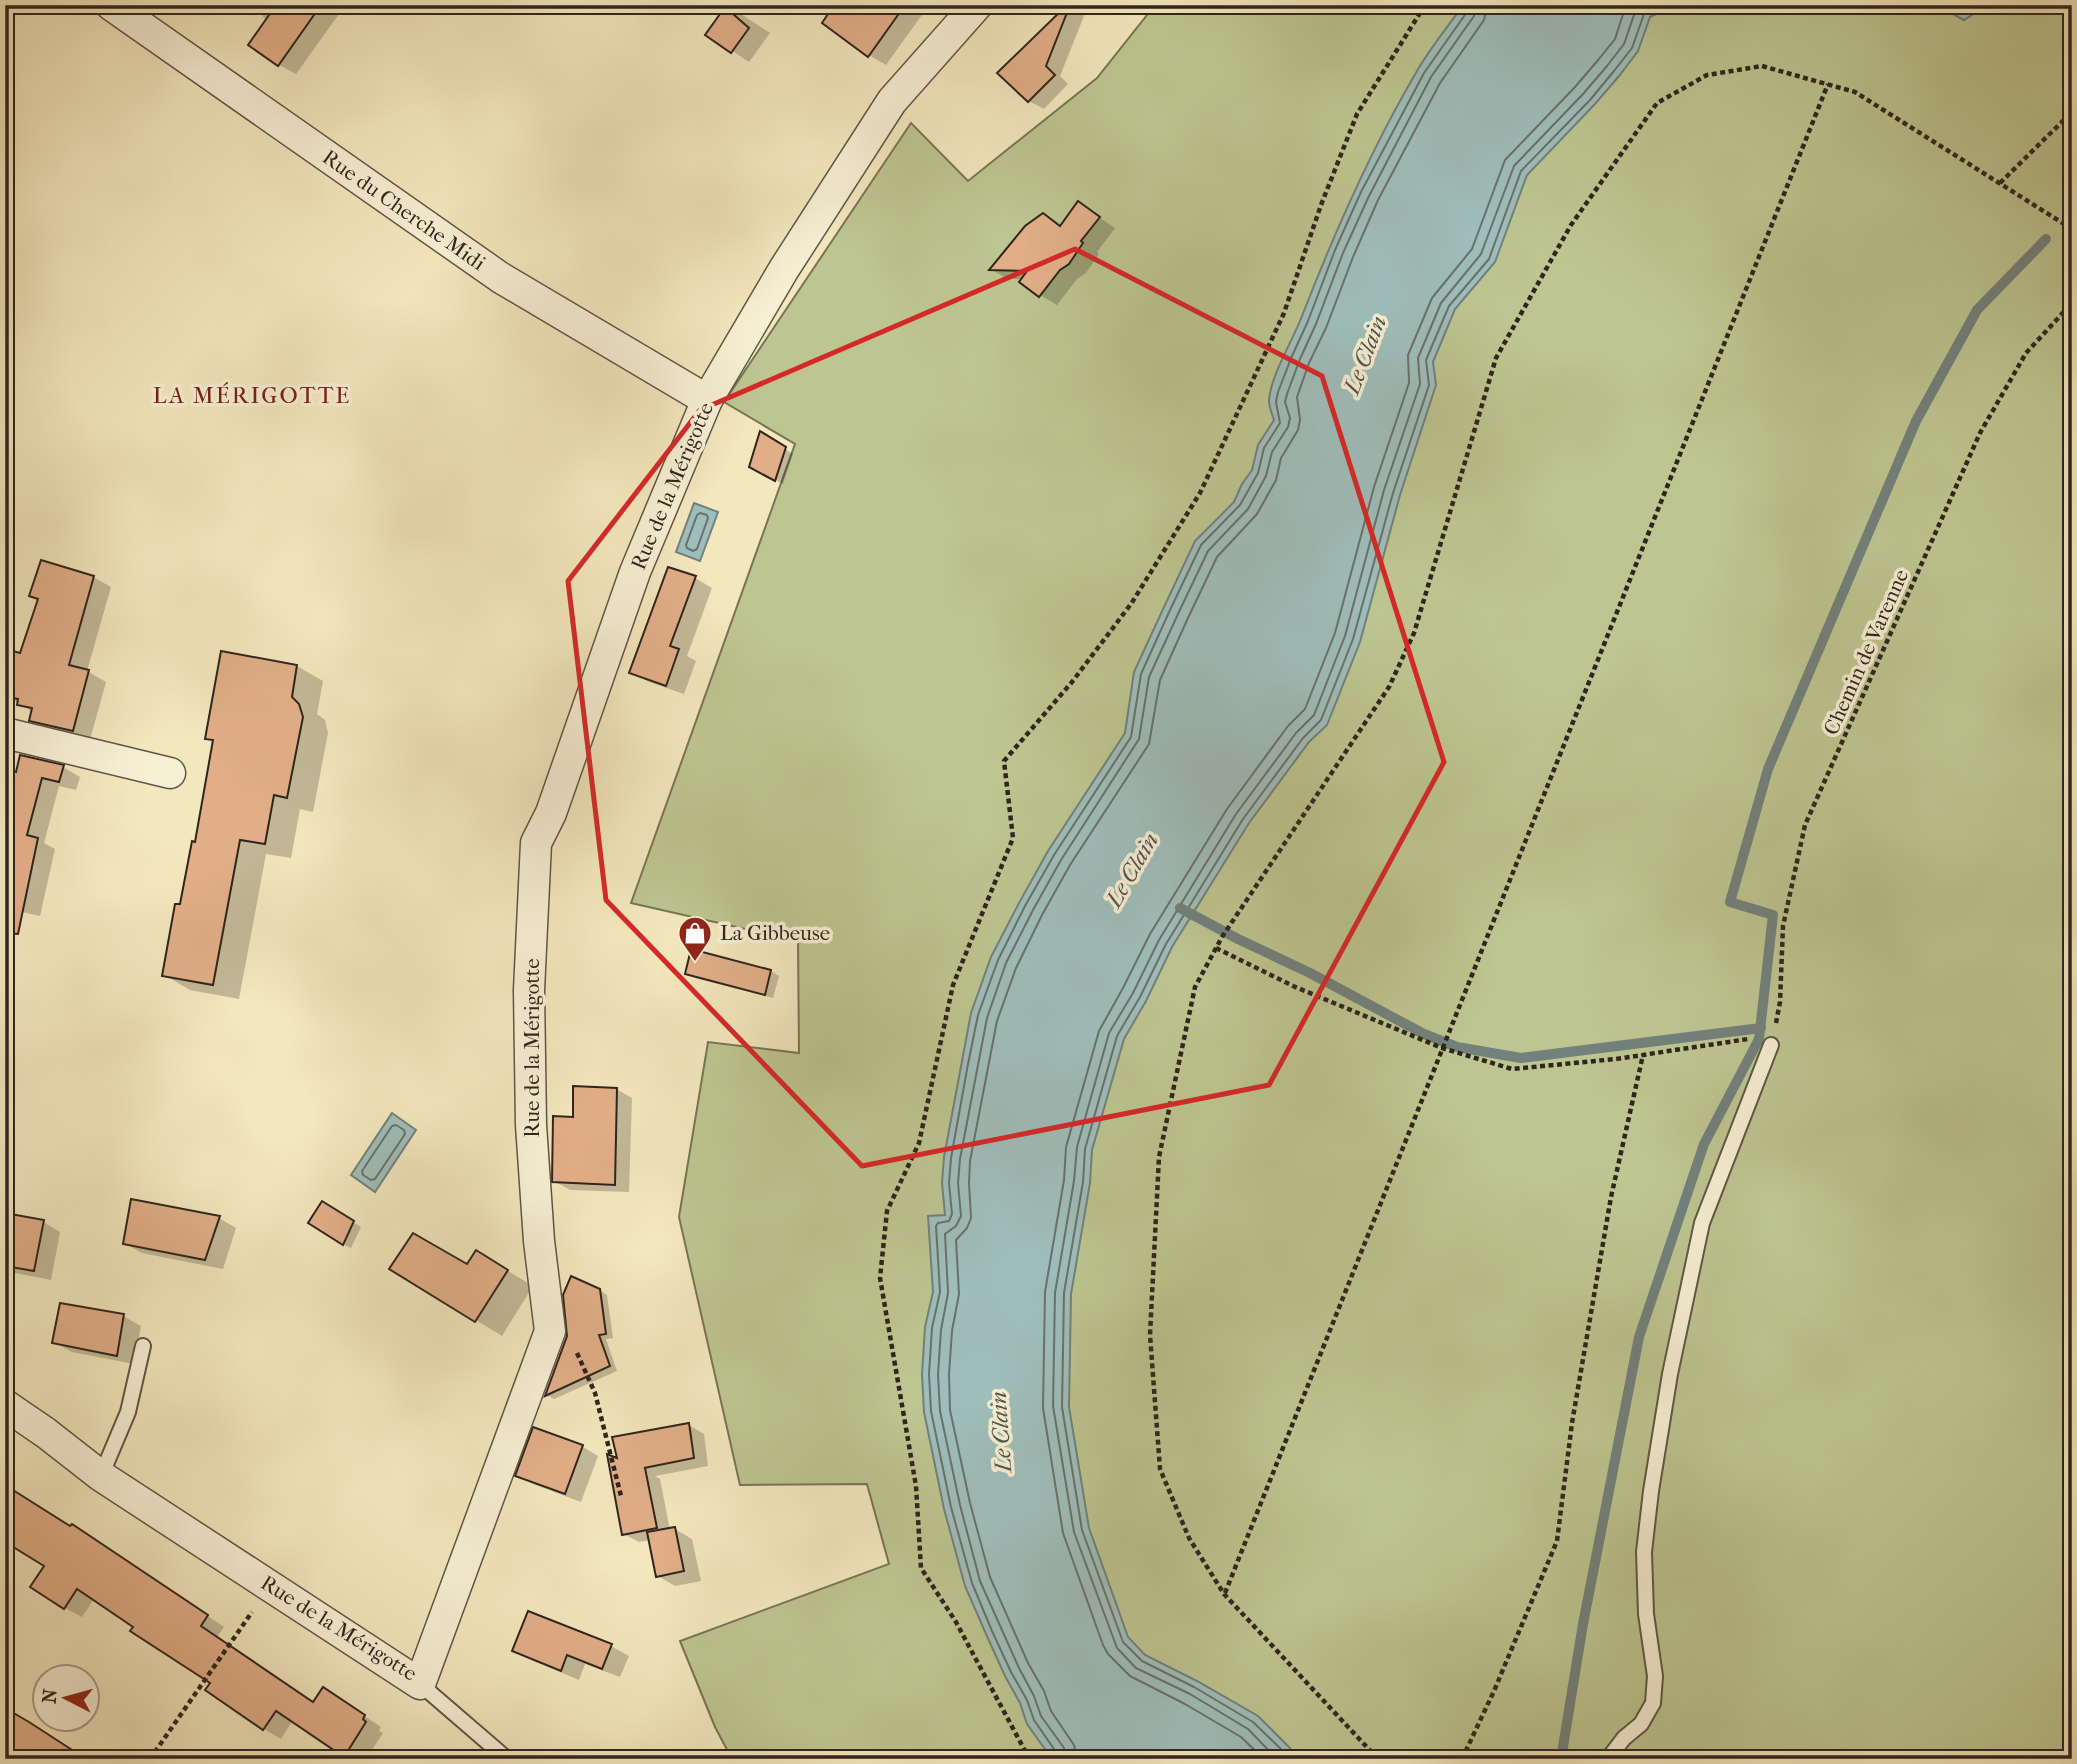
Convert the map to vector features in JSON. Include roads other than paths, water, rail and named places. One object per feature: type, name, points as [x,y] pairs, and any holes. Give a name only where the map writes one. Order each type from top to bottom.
[{"type":"street","name":"Rue du Cherche Midi","points":[[111,5],[501,278],[707,400]]},
{"type":"street","name":"Rue de la Mérigotte","points":[[5,1405],[101,1476],[420,1684],[550,1331],[539,1241],[531,1125],[529,990],[536,843],[551,813],[635,572],[707,400],[784,269],[892,101],[977,5]]},
{"type":"street","points":[[5,733],[170,773]]},
{"type":"lane","points":[[1608,1759],[1624,1738],[1640,1724],[1653,1703],[1655,1676],[1646,1614],[1644,1552],[1670,1374],[1702,1223],[1771,1045]]},
{"type":"lane","points":[[101,1476],[128,1412],[144,1346]]},
{"type":"lane","points":[[420,1684],[504,1758]]},
{"type":"water","name":"Le Clain","points":[[1463,5],[1698,5],[1670,7],[1650,17],[1638,51],[1619,76],[1527,175],[1495,262],[1455,309],[1433,362],[1436,385],[1400,495],[1360,642],[1327,725],[1309,742],[1249,823],[1172,947],[1124,1039],[1092,1150],[1090,1183],[1071,1294],[1069,1407],[1089,1528],[1128,1637],[1145,1655],[1258,1716],[1290,1748],[1295,1759],[1052,1759],[1027,1724],[1020,1703],[965,1586],[944,1509],[924,1412],[922,1374],[925,1327],[933,1292],[928,1216],[945,1215],[942,1183],[944,1157],[971,1013],[991,957],[1019,903],[1048,851],[1125,733],[1134,672],[1195,541],[1234,502],[1252,470],[1258,445],[1274,420],[1269,400],[1274,380],[1369,160],[1422,62]]},
{"type":"water","points":[[1936,5],[1980,5],[1978,11],[1964,20]]},
{"type":"water","points":[[694,503],[718,512],[700,561],[676,552]]},
{"type":"water","points":[[392,1113],[416,1130],[375,1192],[351,1175]]},
{"type":"waterway","points":[[1561,1759],[1583,1624],[1639,1337],[1704,1144],[1759,1039],[1773,915],[1730,902],[1768,769],[1916,421],[1977,310],[2046,239]]},
{"type":"waterway","points":[[1180,908],[1424,1034],[1457,1047],[1521,1058],[1761,1028]]},
{"type":"place","name":"La Gibbeuse","points":[[695,963]]},
{"type":"district","name":"LA MÉRIGOTTE","points":[[252,395]]}]
